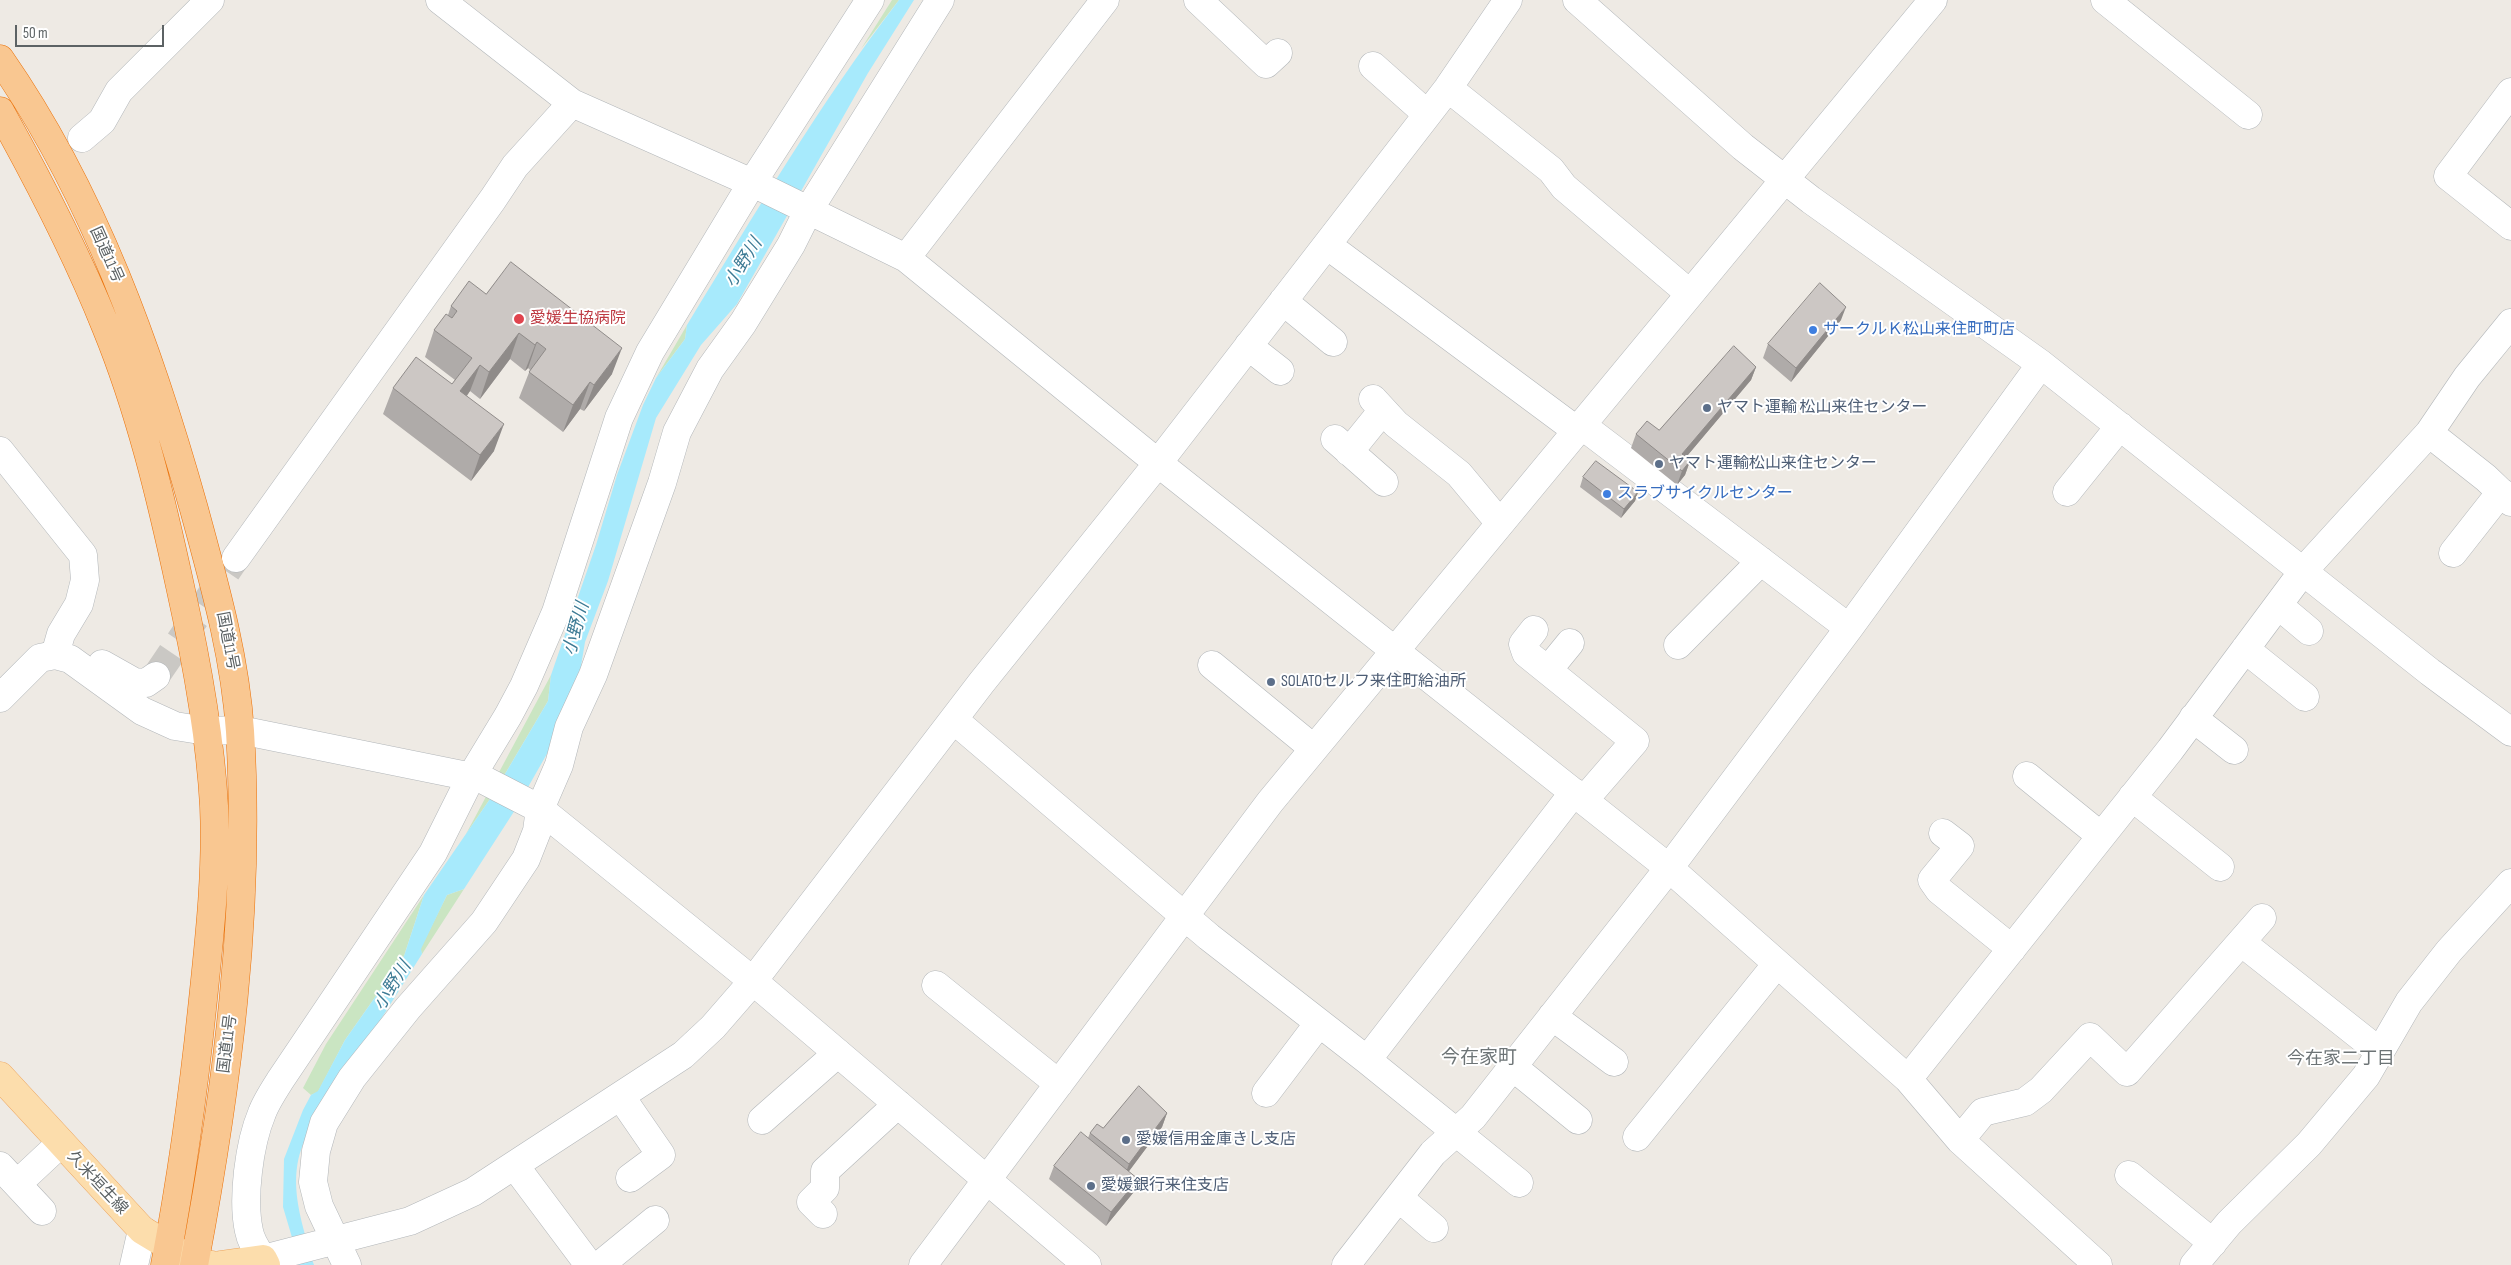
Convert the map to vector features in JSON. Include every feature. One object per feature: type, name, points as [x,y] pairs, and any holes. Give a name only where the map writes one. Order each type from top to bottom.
[{"type":"highway","name":"国道11号","points":[[0,58],[18,84],[81,199],[135,321],[159,391],[218,594],[231,648],[240,730],[243,860],[241,916],[214,1150],[205,1264]]},
{"type":"highway","name":"国道11号","points":[[0,111],[30,164],[84,274],[107,329],[130,397],[159,488],[193,648],[206,731],[214,805],[211,919],[194,1088],[166,1256]]},
{"type":"main road","name":"久米垣生線","points":[[0,1076],[166,1256],[205,1264]]},
{"type":"main road","points":[[205,1264],[268,1260]]},
{"type":"street","points":[[82,138],[102,121],[119,91],[209,0]]},
{"type":"street","points":[[440,0],[572,103],[756,185],[906,258],[1393,650],[1669,868],[1908,1079],[1960,1140],[2098,1265]]},
{"type":"street","points":[[870,0],[650,352],[619,418],[556,612],[524,686],[477,778],[433,853],[281,1079],[262,1113],[252,1146],[246,1196],[248,1230],[252,1243],[268,1260],[338,1249],[410,1221],[473,1192],[683,1055],[714,1027],[753,981],[954,720],[1327,245],[1448,88],[1508,0]]},
{"type":"street","points":[[338,1249],[319,1206],[313,1182],[316,1151],[324,1123],[352,1078],[408,1008],[484,922],[526,859],[537,832],[534,805],[559,765],[569,727],[593,675],[678,432],[710,369],[743,323],[791,244],[804,209],[940,0]]},
{"type":"street","points":[[906,258],[1105,0]]},
{"type":"street","points":[[1198,0],[1266,64],[1278,53]]},
{"type":"street","points":[[1577,0],[1743,147],[1784,179],[2041,364],[2304,570],[2430,672],[2511,732]]},
{"type":"street","points":[[923,1265],[1185,915],[1313,748],[1933,0]]},
{"type":"street","points":[[2105,0],[2248,115]]},
{"type":"street","points":[[1374,66],[1427,114]]},
{"type":"street","points":[[1448,88],[1551,170],[1564,187],[1689,293]]},
{"type":"street","points":[[2511,92],[2448,176],[2511,226]]},
{"type":"street","points":[[236,558],[493,199],[514,166],[572,103]]},
{"type":"street","points":[[1327,245],[1761,561],[1849,628]]},
{"type":"street","points":[[1283,301],[1333,342]]},
{"type":"street","points":[[1908,1079],[2132,797],[2304,570],[2428,433],[2467,377],[2511,323]]},
{"type":"street","points":[[1248,346],[1280,371]]},
{"type":"street","points":[[1346,1265],[1433,1153],[1474,1117],[1669,868],[1849,628],[2041,364]]},
{"type":"street","points":[[1384,482],[1342,446],[1378,404],[1396,424],[1459,474],[1499,522]]},
{"type":"street","points":[[2067,492],[2120,426]]},
{"type":"street","points":[[2428,433],[2507,496],[2453,554]]},
{"type":"street","points":[[0,451],[82,555],[85,580],[79,604],[61,634],[62,657]]},
{"type":"street","points":[[1678,645],[1761,561]]},
{"type":"street","points":[[2278,605],[2309,631]]},
{"type":"street","points":[[1368,1060],[1579,796],[1635,741],[1526,652],[1522,644],[1534,630]]},
{"type":"street","points":[[1548,670],[1570,643]]},
{"type":"street","points":[[2245,649],[2305,697]]},
{"type":"street","points":[[0,698],[40,658],[82,656],[134,682],[146,683],[156,676]]},
{"type":"street","points":[[62,657],[142,711],[175,726],[206,731],[240,730],[477,778],[534,805],[753,981],[1087,1265]]},
{"type":"street","points":[[1212,665],[1313,748]]},
{"type":"street","points":[[2193,718],[2234,750]]},
{"type":"street","points":[[954,720],[1209,937],[1368,1060],[1455,1133],[1519,1183]]},
{"type":"street","points":[[2026,776],[2101,836]]},
{"type":"street","points":[[2132,797],[2220,867]]},
{"type":"street","points":[[1944,834],[1960,846],[1932,880],[1939,890],[2012,949]]},
{"type":"street","points":[[2194,1265],[2229,1223],[2309,1144],[2366,1076],[2409,1002],[2449,951],[2511,882]]},
{"type":"street","points":[[1960,1140],[1983,1112],[2025,1102],[2041,1090],[2090,1037],[2127,1072],[2262,918]]},
{"type":"street","points":[[2241,942],[2380,1052]]},
{"type":"street","points":[[1637,1137],[1662,1092],[1776,964]]},
{"type":"street","points":[[937,985],[1059,1084]]},
{"type":"street","points":[[1552,1016],[1614,1062]]},
{"type":"street","points":[[1266,1093],[1320,1023]]},
{"type":"street","points":[[762,1120],[838,1053]]},
{"type":"street","points":[[1513,1067],[1578,1120]]},
{"type":"street","points":[[621,1097],[661,1155],[630,1178]]},
{"type":"street","points":[[823,1214],[811,1202],[825,1188],[825,1171],[898,1104]]},
{"type":"street","points":[[42,1211],[9,1175],[61,1143]]},
{"type":"street","points":[[515,1166],[589,1265]]},
{"type":"street","points":[[2128,1175],[2213,1243]]},
{"type":"street","points":[[1399,1198],[1434,1228]]},
{"type":"street","points":[[600,1265],[655,1220]]},
{"type":"street","points":[[134,1265],[142,1230]]},
{"type":"green space","points":[[892,0],[899,0],[861,49]]},
{"type":"green space","points":[[687,325],[685,339],[656,378]]},
{"type":"green space","points":[[551,675],[548,701],[492,796],[466,834]]},
{"type":"green space","points":[[464,889],[422,954],[420,949],[447,895]]},
{"type":"green space","points":[[424,895],[404,956],[345,1040],[318,1092],[311,1095],[303,1088],[326,1044]]},
{"type":"water","name":"小野川","points":[[899,0],[914,0],[868,73],[737,304],[701,345],[656,418],[608,581],[585,642],[581,666],[587,668],[556,738],[515,810],[464,889],[447,895],[421,949],[422,954],[307,1137],[300,1154],[296,1190],[303,1227],[314,1265],[293,1265],[299,1261],[283,1207],[284,1159],[303,1110],[311,1095],[318,1091],[345,1040],[404,956],[424,895],[492,796],[548,701],[551,675],[596,545],[617,475],[643,405],[656,378],[685,339],[687,325],[815,119]]},
{"type":"building","points":[[511,262],[622,348],[594,385],[590,382],[573,405],[529,372],[546,349],[537,342],[535,345],[519,333],[489,372],[480,365],[460,391],[504,424],[480,455],[393,388],[416,357],[452,384],[472,358],[434,330],[446,314],[452,318],[457,311],[451,306],[469,281],[486,294]]},
{"type":"building","points":[[1820,283],[1846,307],[1796,368],[1768,344]]},
{"type":"building","name":"ヤマト運輸 松山来住センター","points":[[1734,346],[1756,367],[1682,454],[1690,461],[1682,471],[1636,434],[1647,421],[1659,430]]},
{"type":"building","points":[[1596,461],[1638,492],[1624,509],[1583,477]]},
{"type":"building","name":"愛媛信用金庫きし支店","points":[[1139,1086],[1167,1113],[1129,1164],[1090,1133],[1097,1124],[1103,1128]]},
{"type":"building","name":"愛媛銀行来住支店","points":[[1081,1132],[1138,1179],[1111,1212],[1054,1166]]},
{"type":"tunnel","points":[[156,676],[236,558]]},
{"type":"place","name":"愛媛生協病院","points":[[519,319]]},
{"type":"place","name":"サークルＫ松山来住町町店","points":[[1813,330]]},
{"type":"place","name":"ヤマト運輸 松山来住センター","points":[[1707,408]]},
{"type":"place","name":"ヤマト運輸松山来住センター","points":[[1659,464]]},
{"type":"place","name":"スラブサイクルセンター","points":[[1607,494]]},
{"type":"place","name":"SOLATOセルフ来住町給油所","points":[[1271,682]]},
{"type":"place","name":"愛媛信用金庫きし支店","points":[[1126,1140]]},
{"type":"place","name":"愛媛銀行来住支店","points":[[1091,1186]]},
{"type":"district","name":"今在家町","points":[[1479,1058]]},
{"type":"district","name":"今在家二丁目","points":[[2341,1059]]}]
